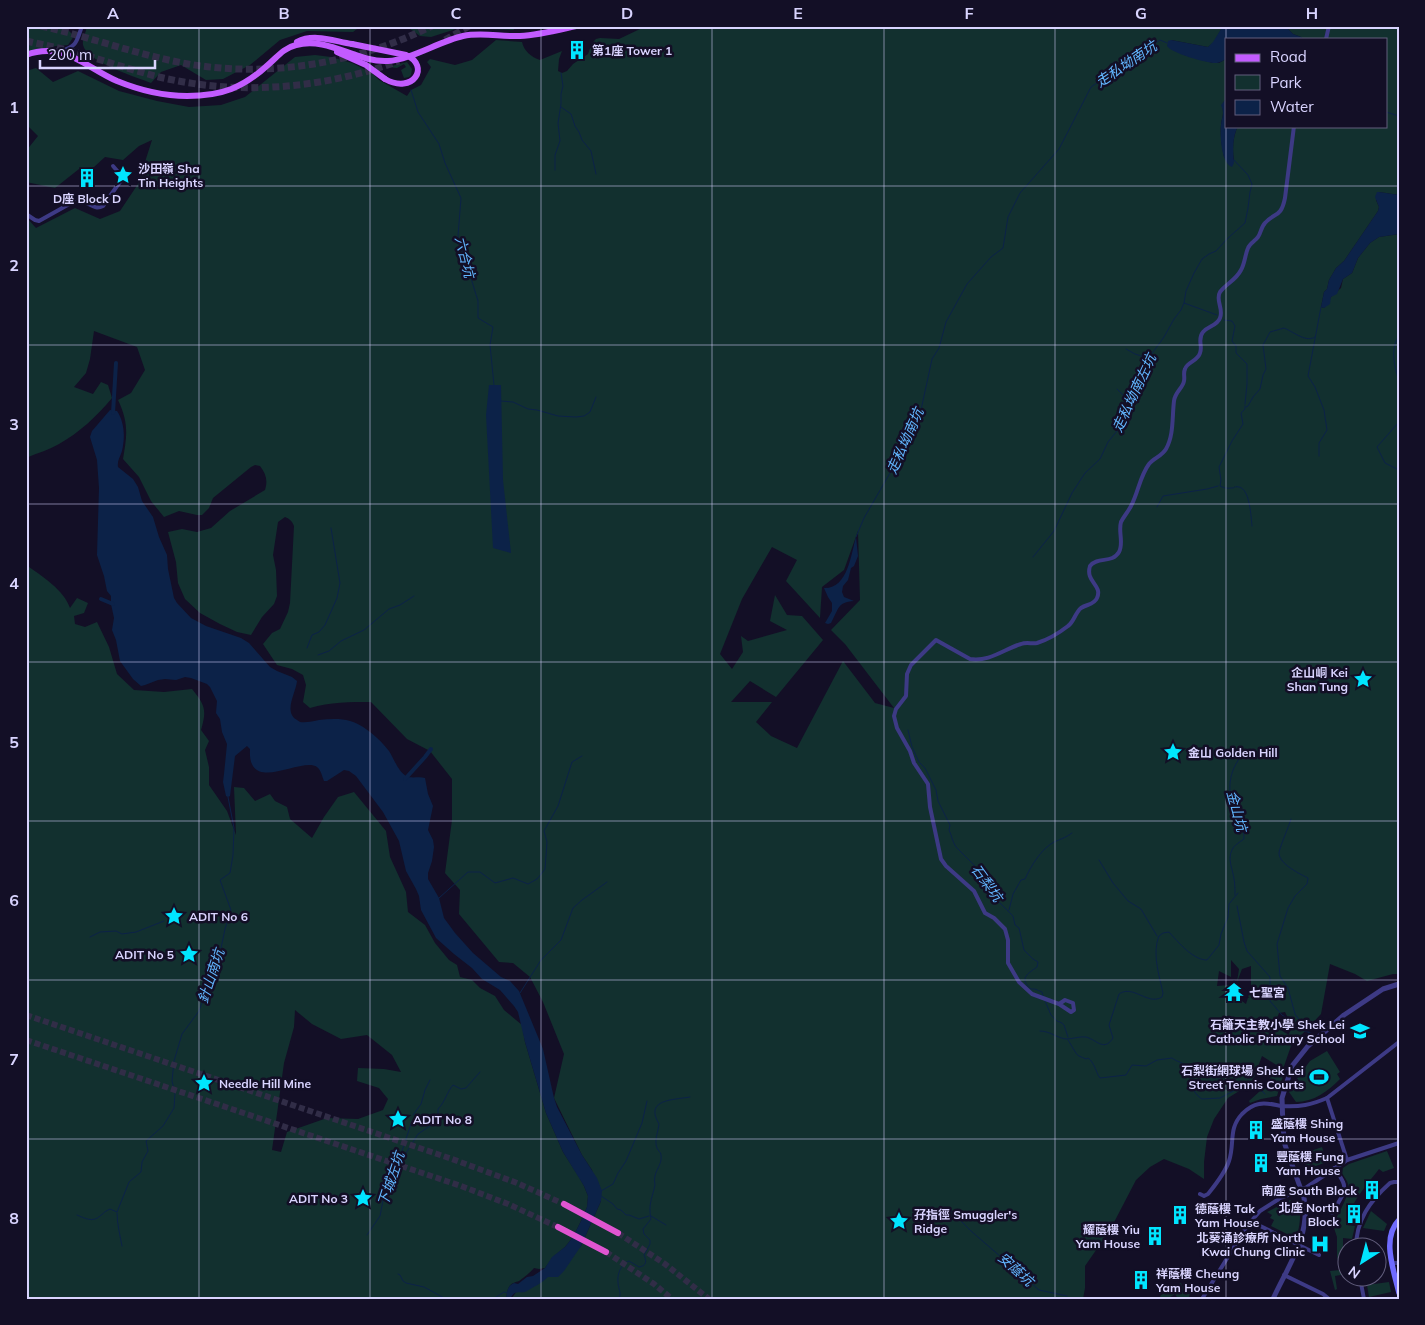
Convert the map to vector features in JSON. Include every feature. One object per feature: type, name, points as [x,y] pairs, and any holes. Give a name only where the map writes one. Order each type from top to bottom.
[{"type":"highway","points":[[564,1204],[618,1233]]},
{"type":"highway","points":[[558,1227],[606,1252]]},
{"type":"main road","points":[[291,46],[322,44],[372,59],[390,61],[450,39],[471,34],[519,36],[576,26]]},
{"type":"main road","points":[[26,55],[43,51],[60,52],[74,56],[109,77],[131,86],[161,94],[189,96],[221,93],[237,87],[257,74],[284,50],[306,38],[352,44],[406,55],[416,63],[418,72],[411,82],[399,84],[385,79],[366,64],[322,44]]},
{"type":"main road","points":[[1399,1220],[1393,1227],[1390,1238],[1396,1263],[1399,1293]]},
{"type":"street","points":[[60,52],[73,47],[82,26]]},
{"type":"street","points":[[1059,1004],[1035,996],[1019,982],[1008,963],[1008,940],[1005,929],[994,918],[985,913],[974,891],[942,861],[930,810],[928,784],[914,763],[910,751],[897,728],[894,713],[906,696],[907,674],[911,664],[936,640],[970,659],[988,658],[1021,644],[1036,643],[1045,639],[1069,626],[1080,609],[1096,600],[1098,592],[1089,577],[1090,566],[1096,560],[1110,559],[1119,553],[1122,520],[1132,504],[1148,466],[1153,460],[1163,454],[1168,447],[1172,431],[1174,399],[1184,382],[1185,368],[1200,356],[1202,333],[1220,319],[1221,310],[1218,300],[1220,293],[1240,272],[1248,246],[1258,236],[1267,221],[1278,214],[1282,207],[1285,198],[1294,128]]},
{"type":"street","points":[[112,166],[119,173]]},
{"type":"street","points":[[26,214],[38,221],[78,200],[100,208],[122,179]]},
{"type":"street","points":[[1273,1299],[1299,1245],[1304,1230],[1306,1214],[1304,1198],[1284,1139],[1282,1098],[1292,1066],[1308,1046],[1344,1014],[1382,988],[1399,984]]},
{"type":"street","points":[[1200,1194],[1204,1196],[1208,1194],[1227,1168],[1231,1154],[1233,1129],[1241,1115],[1251,1107],[1258,1104],[1282,1106],[1309,1105],[1327,1098],[1399,1042]]},
{"type":"street","points":[[1327,1098],[1347,1160]]},
{"type":"street","points":[[1202,1299],[1250,1221],[1266,1206],[1307,1187],[1347,1160],[1399,1143]]},
{"type":"street","points":[[1332,1214],[1342,1196],[1344,1186],[1334,1168]]},
{"type":"street","points":[[1357,1238],[1358,1228],[1368,1206],[1390,1183],[1398,1182],[1398,1177]]},
{"type":"street","points":[[1250,1221],[1319,1255]]},
{"type":"street","points":[[1284,1275],[1323,1294],[1329,1299]]},
{"type":"green space","points":[[26,26],[66,26],[74,36],[68,45],[26,52]]},
{"type":"green space","points":[[87,26],[361,26],[353,32],[307,31],[280,40],[250,65],[223,79],[206,80],[181,65],[161,72],[151,83],[102,63],[86,51],[83,43]]},
{"type":"green space","points":[[406,26],[513,26],[514,30],[459,28],[431,37],[420,36]]},
{"type":"green space","points":[[643,26],[1223,26],[1214,42],[1208,47],[1171,40],[1184,55],[1213,63],[1219,63],[1225,60],[1225,100],[1223,102],[1221,137],[1224,157],[1234,160],[1233,143],[1237,128],[1388,128],[1388,38],[1302,38],[1293,34],[1285,26],[1399,26],[1399,195],[1379,192],[1376,200],[1379,207],[1378,211],[1344,261],[1336,268],[1324,292],[1321,307],[1324,308],[1331,297],[1341,288],[1343,279],[1352,273],[1358,258],[1370,243],[1379,237],[1399,234],[1399,319],[1397,334],[1399,336],[1399,974],[1367,981],[1330,964],[1321,1014],[1291,1046],[1283,1069],[1262,1056],[1252,1083],[1228,1098],[1214,1119],[1207,1137],[1204,1179],[1189,1169],[1164,1159],[1150,1167],[1136,1180],[1110,1230],[1085,1266],[1083,1299],[511,1299],[517,1291],[581,1246],[601,1201],[592,1170],[582,1155],[554,1098],[564,1054],[543,1002],[530,977],[513,963],[499,962],[459,914],[460,890],[445,873],[452,820],[452,779],[430,751],[407,739],[371,702],[333,703],[310,708],[303,702],[306,685],[303,675],[292,669],[277,665],[263,644],[272,633],[280,629],[290,603],[294,526],[290,519],[285,517],[278,522],[273,555],[276,570],[277,596],[274,604],[262,617],[251,635],[237,632],[220,624],[200,613],[185,599],[178,583],[176,562],[168,532],[182,529],[197,532],[211,528],[230,511],[265,490],[266,477],[260,466],[255,465],[213,498],[209,508],[202,515],[179,511],[164,517],[151,501],[139,477],[123,459],[126,430],[122,408],[118,400],[131,393],[145,370],[137,347],[94,331],[86,373],[74,387],[93,394],[101,382],[108,385],[112,398],[94,418],[74,435],[55,446],[26,458],[26,217],[36,228],[75,208],[100,219],[120,211],[138,184],[152,140],[139,146],[123,160],[105,157],[94,167],[79,169],[55,188],[26,182],[26,151],[38,136],[26,124],[26,71],[36,68],[53,82],[78,71],[119,91],[189,107],[221,105],[245,97],[295,57],[315,55],[352,63],[372,73],[379,80],[407,96],[411,90],[421,85],[431,67],[427,62],[430,59],[455,65],[472,60],[496,40],[522,42],[528,53],[540,60],[562,51],[558,71],[562,73],[588,54],[592,43],[596,39],[619,39]],"holes":[[[858,531],[860,600],[831,630],[845,644],[894,708],[875,703],[843,661],[797,748],[771,736],[756,722],[772,702],[731,702],[750,681],[776,697],[823,640],[802,616],[787,615],[775,595],[770,621],[787,630],[748,641],[741,636],[743,652],[732,669],[720,654],[742,599],[772,547],[797,560],[786,581],[820,618],[822,587],[844,570]],[[1231,960],[1239,969],[1237,982],[1242,969],[1251,966],[1251,988],[1246,1004],[1239,999],[1231,985],[1217,986],[1219,971],[1231,977]],[[1285,1012],[1291,1024],[1289,1035],[1274,1026],[1279,1013]]]},
{"type":"green space","points":[[407,62],[412,69],[409,77],[404,78],[401,70],[406,67],[404,64],[397,68],[387,67]]},
{"type":"green space","points":[[26,565],[58,589],[70,608],[77,598],[88,603],[84,613],[74,616],[75,624],[85,627],[97,622],[109,647],[117,674],[134,690],[164,692],[192,689],[204,708],[201,730],[209,741],[205,750],[209,767],[209,785],[227,811],[236,835],[234,787],[244,788],[255,801],[270,794],[275,801],[287,807],[290,819],[312,838],[338,797],[354,792],[386,831],[390,857],[406,892],[408,912],[425,925],[435,943],[449,960],[457,965],[460,977],[472,980],[480,988],[495,996],[504,1010],[522,1025],[525,1042],[546,1113],[563,1152],[579,1177],[588,1196],[587,1207],[573,1237],[545,1268],[534,1268],[511,1285],[506,1299],[26,1299]],"holes":[[[295,1010],[312,1024],[341,1039],[367,1035],[392,1055],[401,1072],[358,1068],[357,1081],[379,1088],[388,1099],[383,1110],[358,1119],[327,1118],[287,1132],[281,1152],[272,1150],[284,1063],[294,1027]]]},
{"type":"green space","name":"石梨街網球場 Shek Lei Street Tennis Courts","points":[[1327,1051],[1340,1072],[1337,1074],[1340,1079],[1320,1095],[1303,1102],[1296,1102],[1289,1092],[1296,1086],[1296,1080],[1310,1061]]},
{"type":"green space","points":[[1275,1067],[1284,1073],[1277,1096],[1250,1103],[1249,1101],[1267,1083]]},
{"type":"green space","points":[[1322,1147],[1327,1162],[1307,1169],[1302,1154]]},
{"type":"green space","points":[[1387,1151],[1394,1168],[1383,1172],[1379,1169],[1359,1195],[1351,1209],[1346,1225],[1355,1226],[1352,1238],[1338,1238],[1338,1261],[1337,1237],[1334,1223],[1348,1193],[1348,1183],[1342,1173],[1343,1168],[1349,1164]]},
{"type":"green space","points":[[1290,1200],[1299,1205],[1300,1212],[1297,1235],[1293,1237],[1271,1226],[1274,1220],[1270,1218],[1272,1215],[1267,1212]]},
{"type":"green space","points":[[1371,1211],[1387,1224],[1384,1231],[1363,1228]]},
{"type":"green space","points":[[1338,1270],[1338,1275],[1335,1276],[1337,1289],[1335,1290],[1330,1271]]},
{"type":"green space","points":[[1388,1282],[1391,1292],[1369,1297],[1368,1288],[1388,1288]]},
{"type":"green space","points":[[1181,1283],[1189,1291],[1188,1299],[1178,1299],[1175,1294],[1167,1299],[1159,1299],[1161,1295],[1169,1291],[1168,1289]]},
{"type":"water","points":[[1223,26],[1285,26],[1293,34],[1302,38],[1225,38],[1225,60],[1215,63],[1182,54],[1167,46],[1168,41],[1171,40],[1208,47]]},
{"type":"water","points":[[1225,100],[1225,128],[1237,128],[1234,140],[1234,163],[1232,167],[1223,155],[1221,124],[1223,110],[1221,105]]},
{"type":"water","points":[[1377,192],[1399,195],[1399,234],[1379,237],[1370,243],[1358,258],[1352,273],[1343,279],[1337,294],[1331,297],[1330,304],[1324,308],[1321,307],[1324,292],[1336,268],[1344,261],[1378,211],[1379,207],[1375,197]]},
{"type":"water","points":[[489,385],[501,385],[503,480],[511,553],[493,548],[486,415]]},
{"type":"water","points":[[110,410],[117,411],[122,420],[124,431],[118,467],[133,479],[138,487],[142,501],[153,517],[167,555],[174,598],[177,603],[191,618],[249,643],[270,667],[297,681],[291,705],[294,718],[300,722],[334,719],[355,723],[366,729],[381,742],[403,774],[408,777],[425,778],[428,794],[433,806],[428,830],[434,847],[428,879],[439,898],[444,918],[473,953],[501,977],[510,981],[519,991],[543,1049],[557,1107],[582,1155],[597,1178],[602,1191],[601,1201],[581,1246],[558,1277],[548,1277],[527,1291],[516,1293],[510,1299],[506,1299],[510,1286],[514,1283],[518,1284],[545,1268],[552,1257],[565,1247],[573,1237],[587,1207],[588,1196],[563,1152],[546,1113],[518,1012],[500,990],[482,979],[472,968],[436,938],[421,910],[419,896],[406,871],[399,841],[383,812],[356,776],[349,771],[344,770],[324,781],[318,768],[310,765],[277,771],[266,772],[257,770],[251,763],[250,749],[247,746],[235,756],[230,796],[226,796],[223,782],[227,744],[222,732],[220,719],[216,713],[217,701],[210,687],[207,684],[185,677],[176,680],[158,680],[141,686],[133,679],[120,661],[112,630],[114,618],[111,596],[107,591],[97,555],[99,488],[97,460],[90,437],[92,431]]},
{"type":"water","points":[[856,537],[858,556],[854,566],[851,568],[848,580],[843,586],[842,592],[844,597],[854,601],[841,605],[831,623],[825,623],[832,611],[832,603],[824,588],[832,587],[843,577],[850,561]]},
{"type":"waterway","name":"走私坳南坑","points":[[856,537],[864,518],[908,442],[921,410],[932,359],[939,348],[946,322],[967,284],[991,257],[1003,248],[1008,217],[1020,193],[1059,149],[1091,87],[1160,40],[1167,43]]},
{"type":"waterway","points":[[555,170],[555,155],[560,141],[558,123],[563,86],[561,73]]},
{"type":"waterway","name":"六合坑","points":[[411,90],[418,112],[439,144],[445,163],[461,198],[458,236],[478,301],[478,318],[493,327],[490,345],[494,385]]},
{"type":"waterway","points":[[561,107],[571,114],[582,140],[591,151],[596,174]]},
{"type":"waterway","points":[[1388,113],[1399,116]]},
{"type":"waterway","points":[[1217,315],[1184,303],[1186,291],[1202,259],[1216,251],[1245,223],[1252,184],[1248,175],[1234,160]]},
{"type":"waterway","name":"走私坳南左坑","points":[[1033,557],[1054,531],[1072,493],[1085,473],[1100,459],[1108,442],[1121,426],[1148,359],[1164,337],[1184,303]]},
{"type":"waterway","points":[[1319,456],[1319,443],[1327,430],[1324,410],[1315,387],[1308,376],[1321,307]]},
{"type":"waterway","points":[[1224,320],[1232,321],[1235,326],[1232,341],[1236,346],[1236,353],[1247,364],[1245,404]]},
{"type":"waterway","points":[[1246,407],[1260,389],[1266,369],[1263,345],[1270,332],[1284,328],[1304,338],[1315,337]]},
{"type":"waterway","points":[[1399,336],[1394,346],[1394,364],[1399,380]]},
{"type":"waterway","points":[[1126,349],[1148,358]]},
{"type":"waterway","points":[[113,413],[116,363]]},
{"type":"waterway","points":[[1117,389],[1130,399]]},
{"type":"waterway","points":[[501,401],[513,402],[528,409],[558,416],[576,417],[584,416],[590,412],[596,397]]},
{"type":"waterway","points":[[1245,406],[1241,413],[1243,424],[1219,467],[1220,486],[1243,489],[1248,498],[1252,526]]},
{"type":"waterway","points":[[1399,420],[1377,447],[1385,463],[1399,470]]},
{"type":"waterway","points":[[1157,507],[1163,496],[1218,486]]},
{"type":"waterway","points":[[307,648],[312,635],[319,632],[325,625],[337,598],[340,583],[331,528]]},
{"type":"waterway","points":[[318,655],[329,651],[341,641],[364,630],[389,609],[400,605],[414,596]]},
{"type":"waterway","points":[[101,599],[113,604]]},
{"type":"waterway","name":"石梨坑","points":[[908,730],[912,747],[936,790],[938,801],[950,825],[949,830],[956,847],[986,877],[987,886],[995,898],[1013,916],[1015,925],[1019,928],[1024,950],[1038,962],[1037,967],[1026,976],[1025,982],[1031,989],[1042,992],[1043,996]]},
{"type":"waterway","points":[[405,779],[431,749]]},
{"type":"waterway","name":"金山坑","points":[[1235,895],[1230,861],[1231,853],[1234,847],[1244,839],[1243,829],[1231,797],[1230,782],[1234,767],[1243,754]]},
{"type":"waterway","points":[[439,898],[468,872],[480,872],[495,883],[513,878],[528,884],[537,879],[545,869],[547,842],[544,831],[558,806],[572,762],[582,756]]},
{"type":"waterway","name":"針山南坑","points":[[77,1215],[91,1220],[110,1209],[117,1212],[129,1182],[141,1172],[142,1162],[148,1151],[146,1141],[163,1126],[174,1108],[175,1093],[172,1081],[174,1061],[182,1034],[199,1011],[220,953],[231,910],[220,880],[230,873],[233,855],[234,828],[228,797]]},
{"type":"waterway","points":[[1291,819],[1279,851],[1280,857],[1290,868],[1308,878],[1307,884],[1295,896],[1288,908],[1277,944],[1280,976],[1288,988],[1295,1014],[1309,1033]]},
{"type":"waterway","points":[[1009,910],[1013,894],[1041,853],[1049,845],[1072,833]]},
{"type":"waterway","points":[[1099,860],[1113,883],[1128,901],[1141,909],[1157,936]]},
{"type":"waterway","points":[[520,993],[541,960],[561,940],[573,908],[607,882]]},
{"type":"waterway","points":[[1040,1031],[1066,1039],[1086,1037],[1103,1045],[1110,1042],[1113,1038],[1109,1025],[1119,994],[1130,992],[1151,999],[1162,997],[1163,993],[1156,957],[1159,936],[1169,932],[1191,954],[1207,960],[1219,945],[1228,917],[1229,904],[1238,893]]},
{"type":"waterway","points":[[1237,906],[1247,951],[1270,977],[1270,1001],[1282,1015],[1301,1030],[1311,1033]]},
{"type":"waterway","points":[[90,937],[100,932],[116,931],[122,934],[136,932],[164,921]]},
{"type":"waterway","points":[[1045,1001],[1051,1015],[1064,1025],[1068,1037]]},
{"type":"waterway","points":[[1068,1040],[1078,1055],[1090,1060],[1100,1078],[1126,1075],[1132,1065],[1146,1066],[1157,1060],[1172,1058],[1190,1067],[1194,1091],[1202,1099],[1220,1098],[1241,1087],[1251,1085],[1257,1086],[1265,1094]]},
{"type":"waterway","points":[[399,1159],[403,1158],[418,1134],[436,1122],[438,1109],[453,1085],[461,1089],[466,1088],[480,1072]]},
{"type":"waterway","points":[[413,1115],[421,1104],[430,1080]]},
{"type":"waterway","points":[[619,1299],[618,1279],[620,1270],[629,1261],[639,1267],[644,1265],[646,1262],[644,1255],[650,1244],[650,1240],[644,1234],[643,1229],[651,1219],[650,1205],[655,1185],[654,1180],[661,1159],[661,1154],[656,1145],[659,1124],[655,1116],[655,1110],[662,1102],[690,1097]]},
{"type":"waterway","points":[[601,1191],[613,1184],[626,1161],[642,1123],[647,1101]]},
{"type":"waterway","name":"下城左坑","points":[[367,1235],[380,1216],[385,1190],[402,1151],[412,1121]]},
{"type":"waterway","points":[[601,1196],[626,1215],[639,1219],[649,1216]]},
{"type":"waterway","name":"安蔭坑","points":[[949,1209],[971,1231],[1039,1290],[1067,1296]]},
{"type":"waterway","points":[[117,1213],[122,1246]]},
{"type":"waterway","points":[[651,1216],[666,1225]]},
{"type":"waterway","points":[[398,1274],[406,1283],[424,1287],[446,1299]]},
{"type":"waterway","points":[[493,1299],[504,1292],[508,1293]]},
{"type":"tunnel","points":[[41,26],[188,64],[219,68],[251,69],[282,68],[344,58],[374,50],[432,26]]},
{"type":"tunnel","points":[[445,40],[469,26]]},
{"type":"tunnel","points":[[26,41],[72,51],[159,77],[189,83],[250,88],[280,87],[340,78],[370,71],[399,61]]},
{"type":"tunnel","points":[[26,1015],[452,1159],[517,1183],[564,1204]]},
{"type":"tunnel","points":[[26,1040],[461,1186],[508,1204],[558,1227]]},
{"type":"tunnel","points":[[618,1233],[665,1264],[709,1299]]},
{"type":"tunnel","points":[[606,1252],[654,1284],[672,1299]]},
{"type":"place","name":"第1座 Tower 1","points":[[577,50]]},
{"type":"place","name":"沙田嶺 Sha Tin Heights","points":[[123,175]]},
{"type":"place","name":"D座 Block D","points":[[87,178]]},
{"type":"place","name":"企山峒 Kei Shan Tung","points":[[1363,679]]},
{"type":"place","name":"金山 Golden Hill","points":[[1173,752]]},
{"type":"place","name":"ADIT No 6","points":[[174,916]]},
{"type":"place","name":"ADIT No 5","points":[[189,954]]},
{"type":"place","name":"七聖宮","points":[[1234,992]]},
{"type":"place","name":"石籬天主教小學 Shek Lei Catholic Primary School","points":[[1360,1031]]},
{"type":"place","name":"石梨街網球場 Shek Lei Street Tennis Courts","points":[[1319,1077]]},
{"type":"place","name":"Needle Hill Mine","points":[[204,1083]]},
{"type":"place","name":"ADIT No 8","points":[[398,1119]]},
{"type":"place","name":"盛蔭樓 Shing Yam House","points":[[1256,1130]]},
{"type":"place","name":"豐蔭樓 Fung Yam House","points":[[1261,1163]]},
{"type":"place","name":"南座 South Block","points":[[1372,1190]]},
{"type":"place","name":"ADIT No 3","points":[[363,1198]]},
{"type":"place","name":"北座 North Block","points":[[1354,1214]]},
{"type":"place","name":"德蔭樓 Tak Yam House","points":[[1180,1215]]},
{"type":"place","name":"孖指徑 Smuggler's Ridge","points":[[899,1221]]},
{"type":"place","name":"耀蔭樓 Yiu Yam House","points":[[1155,1236]]},
{"type":"place","name":"北葵涌診療所 North Kwai Chung Clinic","points":[[1320,1244]]},
{"type":"place","name":"祥蔭樓 Cheung Yam House","points":[[1141,1280]]}]
